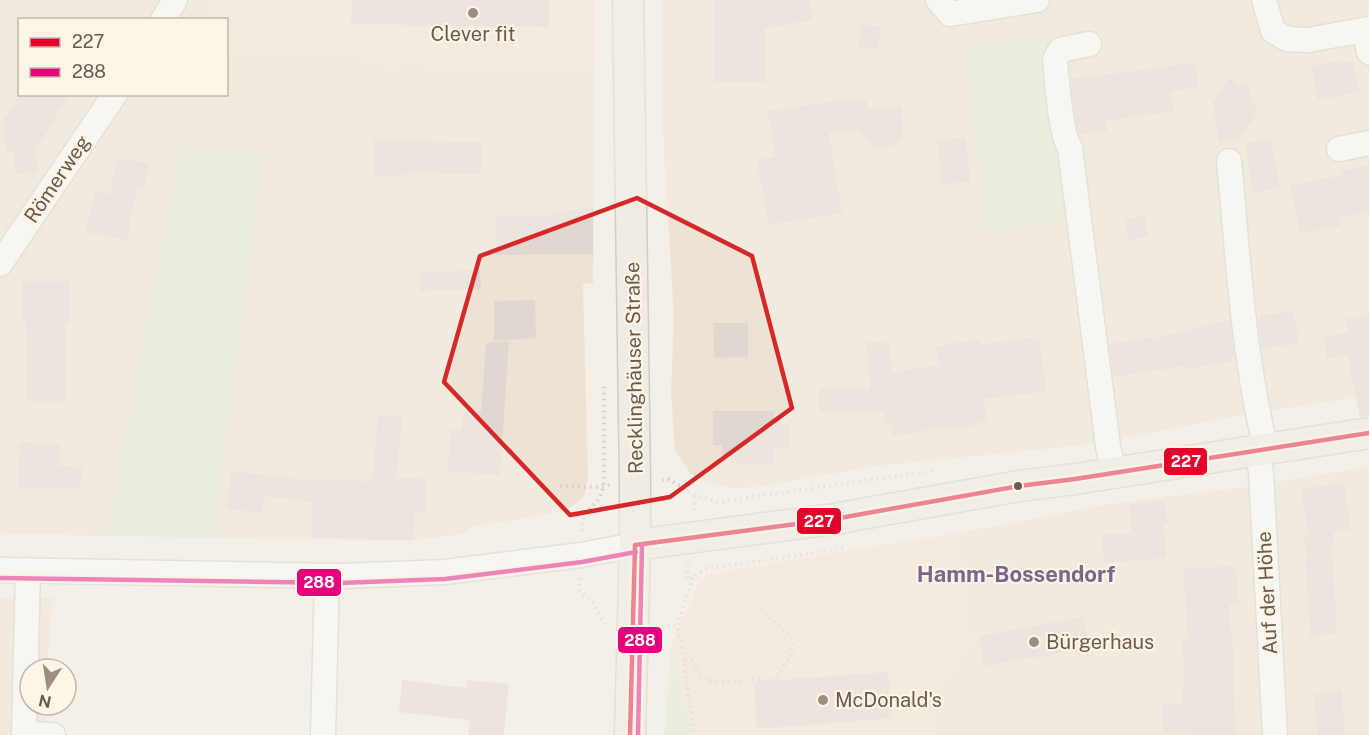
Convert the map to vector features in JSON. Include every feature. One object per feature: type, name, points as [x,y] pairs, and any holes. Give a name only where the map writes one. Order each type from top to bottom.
[{"type":"main road","name":"Recklinghäuser Straße","points":[[628,0],[636,545],[648,626],[630,735]]},
{"type":"main road","points":[[636,545],[834,519],[1018,486],[1369,434]]},
{"type":"street","points":[[163,18],[175,0]]},
{"type":"street","points":[[938,0],[950,14],[1037,0]]},
{"type":"street","points":[[1264,0],[1273,31],[1287,39],[1367,37]]},
{"type":"street","points":[[1089,44],[1060,50],[1055,60],[1063,127],[1070,148],[1107,435],[1114,472]]},
{"type":"street","name":"Römerweg","points":[[0,264],[114,96]]},
{"type":"street","points":[[1339,149],[1369,143]]},
{"type":"street","name":"Auf der Höhe","points":[[1229,161],[1242,312],[1260,425],[1275,735]]},
{"type":"street","points":[[0,570],[327,576],[445,572],[581,555],[636,545]]},
{"type":"street","points":[[28,570],[24,735],[53,735]]},
{"type":"street","points":[[323,735],[327,576]]},
{"type":"path","points":[[604,378],[604,486],[600,498],[584,513],[579,590],[593,603],[606,627],[677,626]]},
{"type":"path","points":[[668,479],[694,495]]},
{"type":"path","points":[[560,486],[604,486]]},
{"type":"path","points":[[693,577],[677,626],[685,660],[694,735]]},
{"type":"path","points":[[685,660],[693,660],[702,676],[710,681],[778,680],[783,667],[791,657],[793,639],[761,609]]},
{"type":"highlighted area","points":[[637,198],[752,256],[792,408],[670,497],[570,515],[444,382],[480,256]]},
{"type":"shaded area","points":[[0,0],[217,0],[205,18],[18,18],[18,96],[228,96],[228,52],[366,53],[367,65],[594,69],[593,283],[583,284],[588,478],[585,494],[577,503],[566,510],[551,514],[468,528],[468,533],[411,541],[212,538],[262,153],[182,146],[107,536],[0,533]]},
{"type":"shaded area","points":[[217,0],[594,0],[594,69],[367,65],[366,53],[228,52],[228,18],[205,18]]},
{"type":"shaded area","points":[[663,0],[1369,0],[1369,396],[1251,413],[1094,444],[876,466],[756,487],[732,488],[714,485],[691,474],[675,450],[671,392],[674,316],[662,117]]},
{"type":"shaded area","points":[[1369,467],[1369,735],[932,735],[929,697],[972,648],[959,533],[1102,505],[1238,488]]},
{"type":"shaded area","points":[[959,533],[972,648],[929,697],[932,735],[694,735],[671,645],[698,585],[707,574]]},
{"type":"shaded area","points":[[0,598],[53,598],[48,657],[18,657],[18,717],[45,717],[45,735],[0,735]]},
{"type":"green space","points":[[1046,36],[1069,220],[985,232],[967,47]]},
{"type":"green space","points":[[182,146],[263,153],[212,538],[107,536]]},
{"type":"green space","points":[[671,645],[691,730],[694,735],[664,735]]},
{"type":"building","name":"Clever fit","points":[[352,0],[549,0],[549,27],[351,24]]},
{"type":"building","points":[[714,0],[810,0],[813,20],[765,28],[765,82],[714,82]]},
{"type":"building","points":[[861,24],[881,27],[878,49],[858,46]]},
{"type":"building","points":[[1339,60],[1340,63],[1353,61],[1360,92],[1318,100],[1311,66]]},
{"type":"building","points":[[1195,62],[1199,87],[1171,91],[1174,111],[1106,121],[1107,131],[1079,134],[1071,78]]},
{"type":"building","points":[[1229,78],[1237,85],[1248,83],[1251,102],[1256,105],[1257,114],[1239,139],[1219,142],[1213,102]]},
{"type":"building","points":[[19,96],[68,96],[36,150],[38,172],[16,174],[14,152],[6,153],[3,121]]},
{"type":"building","points":[[867,99],[867,107],[902,107],[903,138],[894,147],[876,148],[859,132],[829,133],[842,213],[768,225],[757,160],[775,157],[768,111],[840,100]]},
{"type":"building","points":[[966,137],[970,182],[941,184],[937,140]]},
{"type":"building","points":[[1271,138],[1280,188],[1253,193],[1245,143]]},
{"type":"building","points":[[374,140],[482,142],[481,174],[406,173],[406,175],[375,176]]},
{"type":"building","points":[[117,158],[149,163],[144,189],[137,188],[127,240],[86,232],[94,191],[110,194]]},
{"type":"building","points":[[1369,165],[1369,212],[1340,218],[1341,226],[1300,234],[1290,185],[1342,175],[1341,171]]},
{"type":"building","points":[[593,207],[593,254],[496,255],[496,216],[553,216],[553,213]]},
{"type":"building","points":[[1145,216],[1148,237],[1128,240],[1125,219]]},
{"type":"building","points":[[480,270],[481,289],[421,291],[420,273]]},
{"type":"building","points":[[22,281],[70,281],[70,322],[65,322],[65,401],[27,401],[26,323],[23,323]]},
{"type":"building","points":[[535,300],[536,338],[494,341],[494,301]]},
{"type":"building","points":[[1293,311],[1299,343],[1263,348],[1263,354],[1258,316]]},
{"type":"building","points":[[1369,315],[1369,416],[1360,417],[1347,354],[1327,359],[1323,337],[1348,332],[1346,319]]},
{"type":"building","points":[[1230,321],[1234,358],[1232,361],[1114,377],[1109,344],[1152,337],[1152,340],[1204,325]]},
{"type":"building","points":[[713,323],[748,323],[748,357],[714,358]]},
{"type":"building","points":[[1039,337],[1047,391],[984,399],[988,422],[958,429],[954,427],[924,430],[892,436],[891,425],[886,426],[883,412],[819,411],[819,389],[870,389],[866,342],[889,341],[892,372],[939,365],[936,346],[980,339],[981,344]]},
{"type":"building","points":[[509,341],[500,475],[448,471],[450,429],[462,430],[463,410],[481,412],[486,343]]},
{"type":"building","points":[[713,411],[774,411],[774,424],[789,424],[789,448],[774,448],[774,464],[731,463],[731,454],[722,454],[722,445],[713,445]]},
{"type":"building","points":[[378,415],[402,417],[397,478],[425,479],[425,512],[415,512],[414,540],[312,538],[313,502],[264,496],[262,513],[226,509],[231,471],[295,478],[295,480],[372,481]]},
{"type":"building","points":[[20,442],[61,444],[60,466],[82,467],[80,489],[17,487]]},
{"type":"building","points":[[1344,483],[1351,529],[1333,532],[1335,543],[1332,543],[1337,634],[1310,636],[1304,536],[1308,536],[1301,489]]},
{"type":"building","points":[[1165,501],[1168,524],[1164,525],[1166,558],[1104,563],[1102,535],[1131,533],[1129,504]]},
{"type":"building","points":[[1236,566],[1239,604],[1229,605],[1236,735],[1163,733],[1161,705],[1183,704],[1182,687],[1185,687],[1182,642],[1188,642],[1183,569]]},
{"type":"building","name":"Bürgerhaus","points":[[1083,617],[1089,648],[984,666],[979,636]]},
{"type":"building","name":"McDonald's","points":[[888,672],[892,718],[757,729],[754,682]]},
{"type":"building","points":[[402,680],[466,688],[467,680],[509,684],[504,735],[468,735],[470,720],[399,712]]},
{"type":"building","points":[[1342,691],[1345,735],[1317,735],[1314,693]]},
{"type":"transit line","name":"227","points":[[635,545],[834,519],[1019,486],[1369,433]]},
{"type":"transit line","name":"227","points":[[630,735],[635,545]]},
{"type":"transit line","name":"288","points":[[638,735],[642,545]]},
{"type":"transit line","name":"288","points":[[0,578],[340,583],[445,579],[582,562],[636,552]]},
{"type":"place","name":"Clever fit","points":[[473,13]]},
{"type":"place","name":"Bürgerhaus","points":[[1034,642]]},
{"type":"place","name":"McDonald's","points":[[823,700]]},
{"type":"district","name":"Hamm-Bossendorf","points":[[1016,574]]}]
